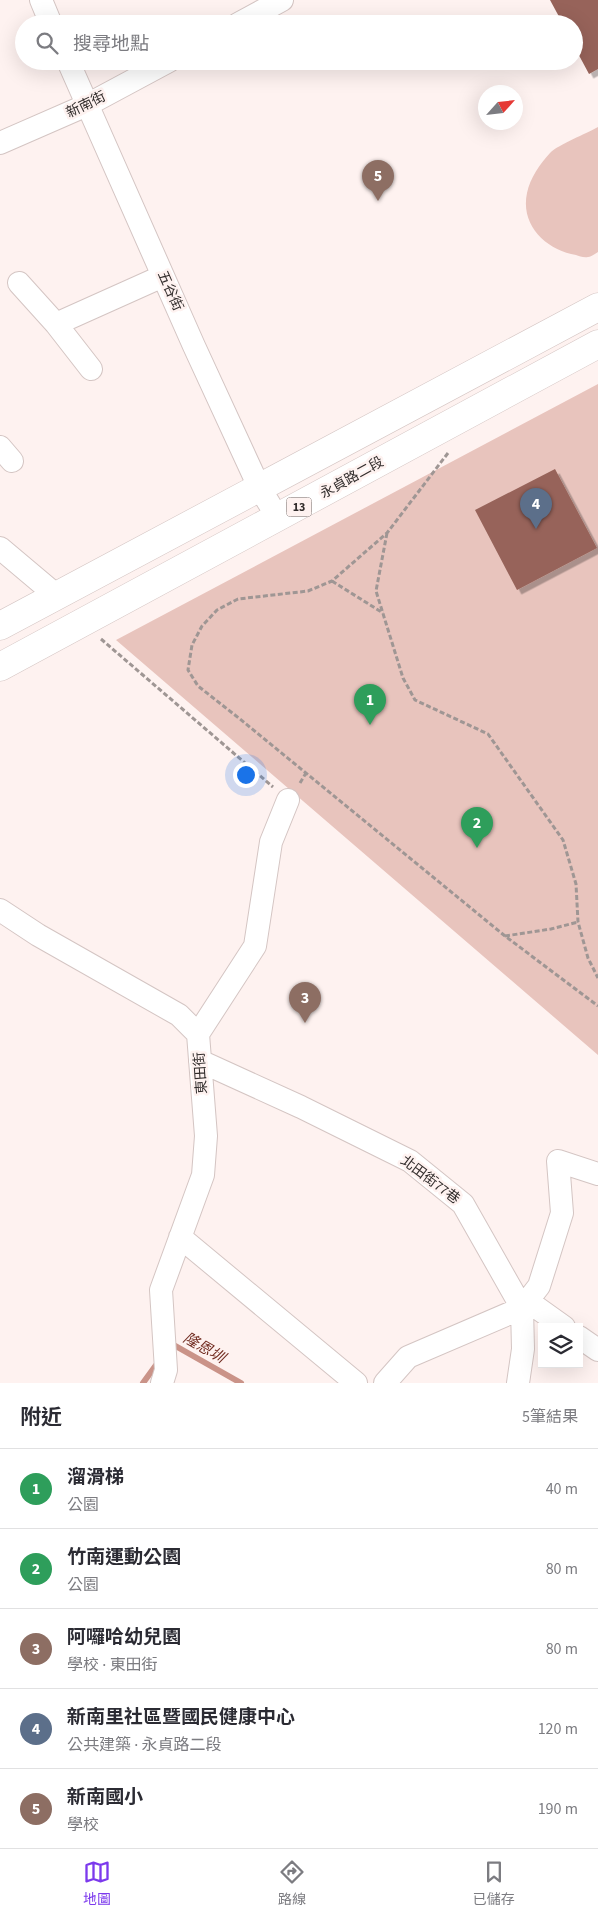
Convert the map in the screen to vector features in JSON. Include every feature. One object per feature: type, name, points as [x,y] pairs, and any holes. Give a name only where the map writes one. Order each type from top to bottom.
[{"type":"main road","points":[[0,626],[598,307]]},
{"type":"main road","name":"永貞路二段","points":[[0,667],[598,344]]},
{"type":"main road","points":[[56,596],[73,628]]},
{"type":"street","points":[[41,0],[47,15]]},
{"type":"street","points":[[254,15],[282,0]]},
{"type":"street","name":"五谷街","points":[[72,70],[259,487],[278,518]]},
{"type":"street","name":"新南街","points":[[0,143],[87,105],[152,70]]},
{"type":"street","points":[[56,324],[163,276]]},
{"type":"street","points":[[19,283],[56,324],[91,369]]},
{"type":"street","points":[[0,548],[56,596]]},
{"type":"street","points":[[198,1034],[255,946],[271,842],[288,800]]},
{"type":"street","name":"東田街","points":[[0,910],[38,935],[179,1015],[198,1034],[206,1136],[203,1175],[161,1290],[164,1377]]},
{"type":"street","name":"北田街77巷","points":[[200,1061],[301,1107],[410,1161],[463,1204],[522,1308]]},
{"type":"street","points":[[518,1383],[523,1349],[522,1308],[539,1286],[562,1213],[558,1162],[598,1174]]},
{"type":"street","points":[[180,1237],[356,1383]]},
{"type":"street","points":[[385,1383],[408,1357],[522,1308],[536,1307],[558,1323]]},
{"type":"street","points":[[583,1340],[598,1350]]},
{"type":"path","points":[[448,452],[387,533],[332,582],[308,591],[238,599],[217,610],[202,626],[192,645],[188,670],[198,686],[505,936],[598,1006]]},
{"type":"path","points":[[387,533],[376,591],[403,678],[415,700],[488,734],[564,840],[576,884],[578,922],[588,958],[598,978]]},
{"type":"path","points":[[332,582],[382,614]]},
{"type":"path","points":[[73,628],[97,635],[288,800]]},
{"type":"path","points":[[505,936],[551,929],[578,922]]},
{"type":"shaded area","points":[[598,127],[598,252],[585,257],[555,248],[538,235],[528,216],[526,205],[527,193],[530,182],[550,153]]},
{"type":"shaded area","points":[[598,384],[598,1055],[116,640]]},
{"type":"building","points":[[550,0],[598,0],[598,69],[589,74],[583,63],[583,15],[558,15]]},
{"type":"building","points":[[555,469],[597,548],[517,590],[475,510]]},
{"type":"waterway","name":"隆恩圳","points":[[171,1345],[241,1383]]},
{"type":"waterway","name":"隆恩圳","points":[[143,1383],[159,1361]]},
{"type":"place","name":"新南國小","points":[[378,201]]},
{"type":"place","name":"新南里社區暨國民健康中心","points":[[536,529]]},
{"type":"place","name":"溜滑梯","points":[[370,725]]},
{"type":"place","name":"竹南運動公園","points":[[477,848]]},
{"type":"place","name":"阿囉哈幼兒園","points":[[305,1023]]}]
